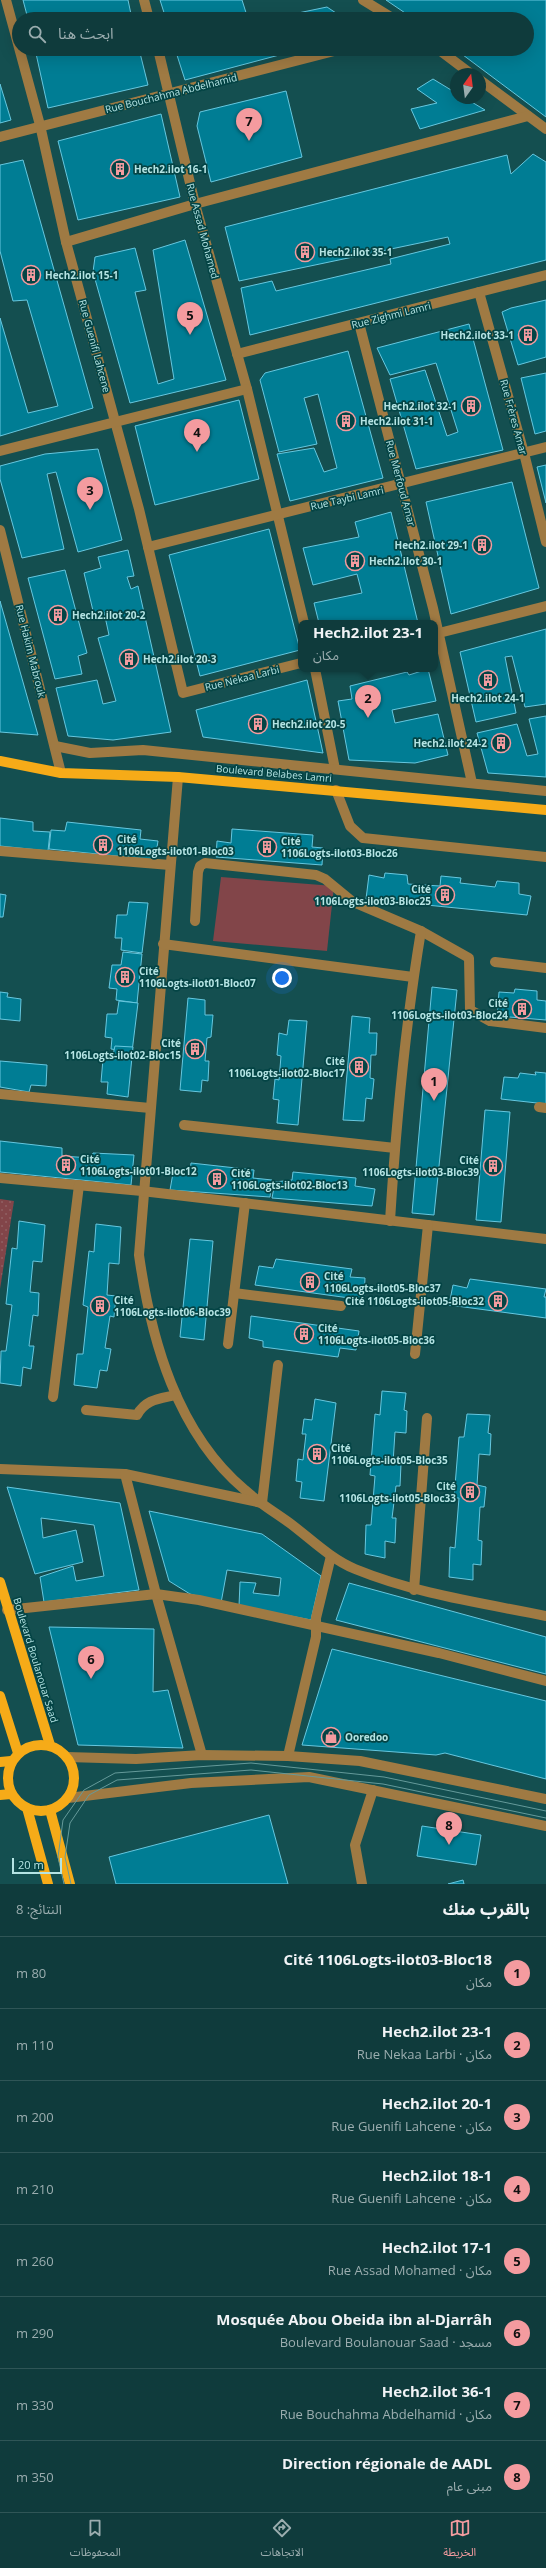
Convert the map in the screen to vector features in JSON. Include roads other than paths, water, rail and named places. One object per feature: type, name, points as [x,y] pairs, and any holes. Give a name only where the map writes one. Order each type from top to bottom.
[{"type":"main road","name":"Boulevard Belabes Lamri","points":[[0,761],[61,773],[178,777],[546,810]]},
{"type":"main road","name":"Boulevard Boulanouar Saad","points":[[0,1582],[50,1746]]},
{"type":"main road","points":[[0,1696],[18,1753]]},
{"type":"main road","points":[[33,1745],[50,1746],[67,1757],[74,1778],[68,1798],[50,1810],[38,1811],[27,1808],[18,1802],[11,1794],[8,1783],[8,1772],[12,1761],[18,1753],[33,1745]]},
{"type":"main road","points":[[0,1762],[12,1761]]},
{"type":"main road","points":[[0,1795],[11,1794]]},
{"type":"main road","points":[[27,1808],[48,1884]]},
{"type":"main road","points":[[50,1810],[70,1884]]},
{"type":"street","name":"Rue Guenifi Lahcene","points":[[6,0],[4,13],[12,38]]},
{"type":"street","points":[[144,0],[147,12]]},
{"type":"street","points":[[363,0],[383,12]]},
{"type":"street","name":"Rue Guenifi Lahcene","points":[[18,56],[40,125],[66,242],[116,422],[183,693]]},
{"type":"street","name":"Rue Assad Mohamed","points":[[160,56],[170,93],[195,204],[247,390],[303,620]]},
{"type":"street","name":"Rue Bouchahma Abdelhamid","points":[[0,136],[315,56]]},
{"type":"street","points":[[447,56],[463,68]]},
{"type":"street","points":[[486,84],[546,129]]},
{"type":"street","points":[[66,242],[195,204],[528,116]]},
{"type":"street","name":"Rue Zighmi Lamri","points":[[237,354],[546,275]]},
{"type":"street","name":"Rue Frères Amar","points":[[479,292],[524,454],[546,542]]},
{"type":"street","name":"Rue Merfoud Amar","points":[[359,323],[402,485],[434,620]]},
{"type":"street","points":[[0,451],[247,390]]},
{"type":"street","name":"Rue Taybi Lamri","points":[[148,547],[402,485],[546,447]]},
{"type":"street","name":"Rue Hakim Mabrouk","points":[[0,530],[61,773]]},
{"type":"street","points":[[438,633],[546,606]]},
{"type":"street","name":"Rue Merfoud Amar","points":[[438,637],[472,783]]},
{"type":"street","name":"Rue Nekaa Larbi","points":[[183,693],[298,664]]},
{"type":"street","points":[[316,672],[336,769]]},
{"type":"street","points":[[55,746],[90,753],[143,750],[546,791]]},
{"type":"street","points":[[178,777],[142,1191],[139,1255],[144,1294],[154,1335],[176,1395],[197,1434],[228,1473],[245,1490],[331,1556],[354,1569],[414,1590],[546,1616]]},
{"type":"street","points":[[336,790],[350,826],[363,838],[546,857]]},
{"type":"street","points":[[0,851],[170,865]]},
{"type":"street","points":[[195,921],[198,872],[200,866],[205,863],[316,876],[324,879],[353,902],[421,931],[469,958],[470,1010],[490,1021],[546,1028]]},
{"type":"street","points":[[390,1220],[394,1148],[413,977],[421,931]]},
{"type":"street","points":[[163,944],[413,977]]},
{"type":"street","points":[[495,962],[546,968]]},
{"type":"street","points":[[0,1094],[150,1108]]},
{"type":"street","points":[[184,1125],[394,1148]]},
{"type":"street","points":[[0,1178],[142,1191],[546,1239]]},
{"type":"street","points":[[53,1397],[79,1185]]},
{"type":"street","points":[[228,1344],[245,1203]]},
{"type":"street","points":[[414,1354],[428,1225]]},
{"type":"street","points":[[234,1293],[341,1306]]},
{"type":"street","points":[[262,1503],[278,1365]]},
{"type":"street","points":[[86,1410],[137,1416],[143,1405],[152,1400],[176,1395]]},
{"type":"street","points":[[414,1590],[428,1418]]},
{"type":"street","points":[[0,1468],[125,1474],[262,1503]]},
{"type":"street","points":[[125,1474],[156,1594],[202,1756]]},
{"type":"street","points":[[288,1756],[316,1637],[316,1618],[331,1556]]},
{"type":"street","points":[[8,1610],[156,1594],[199,1600],[317,1625],[439,1653],[546,1681]]},
{"type":"street","points":[[67,1757],[136,1759],[202,1756],[288,1756],[360,1761],[546,1799]]},
{"type":"street","points":[[68,1798],[250,1778],[309,1777],[546,1826]]},
{"type":"street","points":[[362,1884],[355,1844],[373,1790]]},
{"type":"tram line","points":[[64,1884],[58,1857],[63,1820],[84,1790],[115,1773],[251,1763],[384,1777],[546,1811]]},
{"type":"tram line","points":[[71,1884],[65,1857],[70,1823],[89,1795],[117,1780],[251,1770],[383,1784],[546,1818]]},
{"type":"place","name":"Hech2.ilot 36-1","points":[[249,141]]},
{"type":"place","name":"Hech2.ilot 16-1","points":[[120,169]]},
{"type":"place","name":"Hech2.ilot 35-1","points":[[305,252]]},
{"type":"place","name":"Hech2.ilot 15-1","points":[[31,275]]},
{"type":"place","name":"Hech2.ilot 17-1","points":[[190,335]]},
{"type":"place","name":"Hech2.ilot 33-1","points":[[528,335]]},
{"type":"place","name":"Hech2.ilot 32-1","points":[[471,406]]},
{"type":"place","name":"Hech2.ilot 31-1","points":[[346,421]]},
{"type":"place","name":"Hech2.ilot 18-1","points":[[197,452]]},
{"type":"place","name":"Hech2.ilot 20-1","points":[[90,510]]},
{"type":"place","name":"Hech2.ilot 29-1","points":[[482,545]]},
{"type":"place","name":"Hech2.ilot 30-1","points":[[355,561]]},
{"type":"place","name":"Hech2.ilot 20-2","points":[[58,615]]},
{"type":"place","name":"Hech2.ilot 20-3","points":[[129,659]]},
{"type":"place","name":"Hech2.ilot 24-1","points":[[488,680]]},
{"type":"place","name":"Hech2.ilot 23-1","points":[[368,718]]},
{"type":"place","name":"Hech2.ilot 20-5","points":[[258,724]]},
{"type":"place","name":"Hech2.ilot 24-2","points":[[501,743]]},
{"type":"place","name":"Cité 1106Logts-ilot01-Bloc03","points":[[103,845]]},
{"type":"place","name":"Cité 1106Logts-ilot03-Bloc26","points":[[267,847]]},
{"type":"place","name":"Cité 1106Logts-ilot03-Bloc25","points":[[445,895]]},
{"type":"place","name":"Cité 1106Logts-ilot01-Bloc07","points":[[125,977]]},
{"type":"place","name":"Cité 1106Logts-ilot03-Bloc24","points":[[522,1009]]},
{"type":"place","name":"Cité 1106Logts-ilot02-Bloc15","points":[[195,1049]]},
{"type":"place","name":"Cité 1106Logts-ilot02-Bloc17","points":[[359,1067]]},
{"type":"place","name":"Cité 1106Logts-ilot03-Bloc18","points":[[434,1101]]},
{"type":"place","name":"Cité 1106Logts-ilot01-Bloc12","points":[[66,1165]]},
{"type":"place","name":"Cité 1106Logts-ilot03-Bloc39","points":[[493,1166]]},
{"type":"place","name":"Cité 1106Logts-ilot02-Bloc13","points":[[217,1179]]},
{"type":"place","name":"Cité 1106Logts-ilot05-Bloc37","points":[[310,1282]]},
{"type":"place","name":"Cité 1106Logts-ilot05-Bloc32","points":[[498,1301]]},
{"type":"place","name":"Cité 1106Logts-ilot06-Bloc39","points":[[100,1306]]},
{"type":"place","name":"Cité 1106Logts-ilot05-Bloc36","points":[[304,1334]]},
{"type":"place","name":"Cité 1106Logts-ilot05-Bloc35","points":[[317,1454]]},
{"type":"place","name":"Cité 1106Logts-ilot05-Bloc33","points":[[470,1492]]},
{"type":"place","name":"Mosquée Abou Obeida ibn al-Djarrâh","points":[[91,1679]]},
{"type":"place","name":"Ooredoo","points":[[331,1737]]},
{"type":"place","name":"Direction régionale de AADL","points":[[449,1845]]}]
